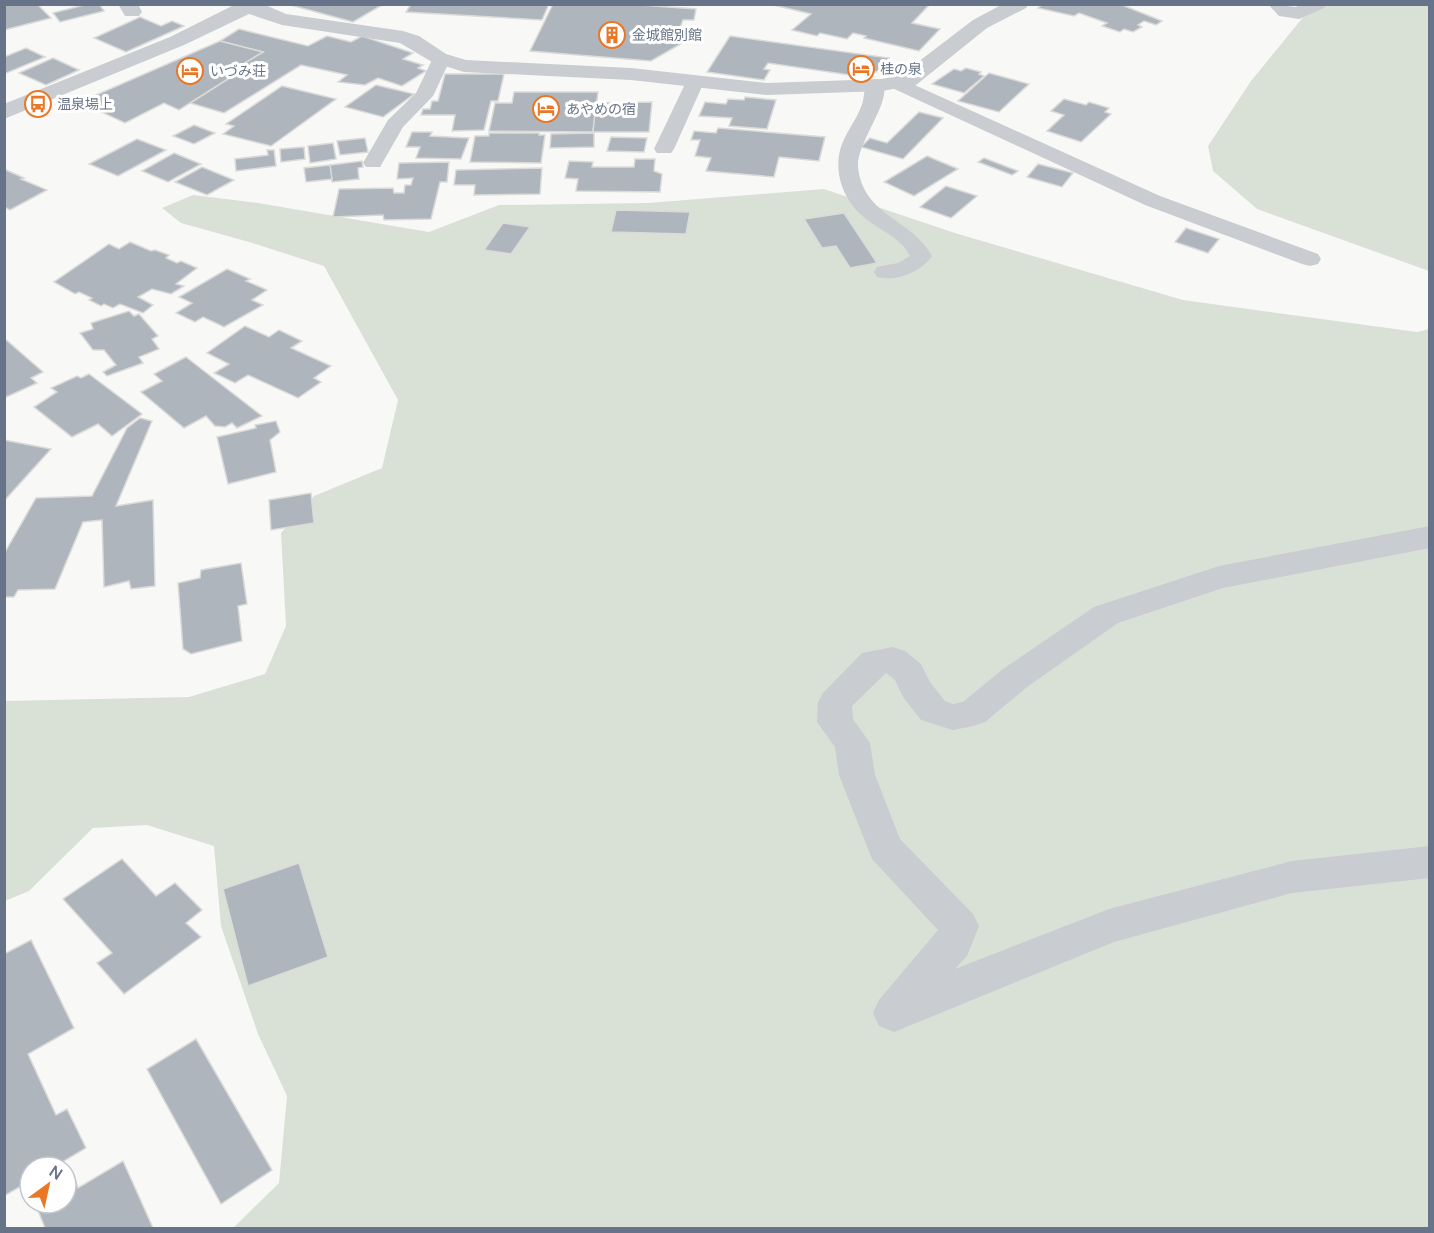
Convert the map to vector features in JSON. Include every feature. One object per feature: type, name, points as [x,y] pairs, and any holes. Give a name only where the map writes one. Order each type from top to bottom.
[{"type":"street","points":[[4,112],[177,41],[251,6],[282,19],[403,37],[412,40],[441,60],[464,66],[631,74],[767,89],[875,85],[908,80],[980,24],[1019,4]]},
{"type":"street","points":[[1278,4],[1286,12],[1299,13],[1317,4]]},
{"type":"street","points":[[1430,537],[1220,577],[1106,615],[1015,678],[973,713],[953,717],[933,711],[915,688],[909,673],[893,660],[874,662],[836,702],[835,722],[852,743],[857,775],[885,848],[959,926],[953,944],[917,983],[894,1013],[1109,926],[1292,877],[1430,861]]},
{"type":"lane","points":[[373,163],[395,123],[424,96],[441,60]]},
{"type":"lane","points":[[664,149],[695,82]]},
{"type":"lane","points":[[897,83],[1102,178],[1223,230],[1310,259]]},
{"type":"lane","points":[[875,85],[876,97],[856,132],[849,152],[849,178],[853,191],[867,211],[911,241],[921,256],[918,262],[910,267],[885,272]]},
{"type":"shaded area","points":[[1313,5],[1429,5],[1429,271],[1257,209],[1213,171],[1208,146],[1251,81]]},
{"type":"shaded area","points":[[824,189],[955,233],[1183,300],[1417,332],[1429,329],[1429,1228],[233,1228],[279,1183],[287,1096],[258,1034],[221,926],[214,846],[147,825],[93,828],[29,891],[5,901],[5,701],[189,697],[265,674],[286,626],[281,533],[314,496],[382,468],[398,400],[324,266],[181,223],[162,208],[193,195],[258,203],[429,232],[499,205],[648,203]]},
{"type":"building","points":[[4,4],[37,4],[51,18],[4,30]]},
{"type":"building","points":[[88,4],[99,4],[104,11],[60,22],[53,13]]},
{"type":"building","points":[[287,4],[381,4],[382,5],[353,22]]},
{"type":"building","points":[[411,4],[549,4],[542,20],[406,12]]},
{"type":"building","name":"金城館別館","points":[[553,4],[626,4],[696,9],[694,20],[683,20],[680,28],[689,30],[686,41],[651,61],[530,51]]},
{"type":"building","points":[[769,4],[930,4],[912,23],[940,29],[919,51],[864,38],[866,36],[853,33],[847,39],[820,33],[817,36],[792,30],[811,14]]},
{"type":"building","points":[[1044,4],[1122,5],[1162,21],[1156,25],[1144,21],[1138,25],[1142,27],[1133,32],[1124,29],[1120,32],[1102,26],[1107,23],[1079,13],[1074,16],[1038,8]]},
{"type":"building","points":[[140,17],[161,26],[172,21],[184,26],[126,52],[94,38]]},
{"type":"building","points":[[239,29],[308,46],[327,36],[351,42],[362,36],[413,53],[403,59],[423,65],[418,68],[426,71],[402,86],[378,78],[365,85],[338,82],[347,75],[301,65],[224,113],[190,103],[239,72],[233,70],[263,52],[220,41]]},
{"type":"building","points":[[730,36],[889,58],[883,71],[850,75],[768,63],[764,69],[770,70],[764,80],[707,72]]},
{"type":"building","points":[[220,41],[263,52],[233,70],[239,72],[179,110],[164,103],[125,123],[80,102]]},
{"type":"building","points":[[26,48],[45,57],[4,74],[4,57]]},
{"type":"building","points":[[53,58],[79,70],[46,85],[19,73]]},
{"type":"building","points":[[966,68],[981,72],[979,74],[984,76],[964,93],[932,84],[954,69],[961,71]]},
{"type":"building","points":[[989,73],[1029,84],[999,112],[958,101]]},
{"type":"building","points":[[445,74],[504,74],[498,101],[491,101],[484,130],[452,131],[455,115],[421,115],[423,109],[430,109],[432,101],[438,101]]},
{"type":"building","points":[[376,85],[414,94],[383,117],[345,107]]},
{"type":"building","points":[[282,86],[336,99],[271,146],[223,134],[234,126],[226,124]]},
{"type":"building","points":[[514,92],[598,92],[593,132],[489,131],[495,103],[512,103]]},
{"type":"building","points":[[745,97],[776,100],[767,129],[729,126],[732,118],[699,116],[705,102],[726,104],[728,99],[744,100]]},
{"type":"building","points":[[1064,99],[1086,105],[1089,102],[1109,108],[1105,112],[1111,114],[1081,142],[1047,131],[1064,115],[1051,111]]},
{"type":"building","points":[[652,102],[649,132],[593,132],[596,103]]},
{"type":"building","points":[[919,112],[943,118],[903,159],[861,147],[870,138],[887,143]]},
{"type":"building","points":[[194,125],[215,133],[194,144],[173,136]]},
{"type":"building","points":[[718,128],[825,137],[819,161],[779,157],[774,177],[706,171],[711,158],[695,156],[700,140],[691,140],[694,131],[716,133]]},
{"type":"building","points":[[412,132],[432,132],[430,136],[469,138],[461,159],[416,158],[420,147],[406,147]]},
{"type":"building","points":[[489,133],[545,135],[541,163],[470,162],[475,136],[489,136]]},
{"type":"building","points":[[594,133],[594,147],[550,148],[551,134]]},
{"type":"building","points":[[611,137],[647,138],[644,152],[607,151]]},
{"type":"building","points":[[365,138],[368,152],[340,155],[337,141]]},
{"type":"building","points":[[137,139],[166,150],[118,176],[89,164]]},
{"type":"building","points":[[333,143],[336,159],[310,163],[308,146]]},
{"type":"building","points":[[304,147],[305,159],[281,162],[280,149]]},
{"type":"building","points":[[267,150],[274,150],[276,166],[236,171],[235,159],[268,155]]},
{"type":"building","points":[[174,153],[201,164],[168,182],[142,171]]},
{"type":"building","points":[[927,156],[958,169],[914,196],[884,182]]},
{"type":"building","points":[[984,158],[1018,171],[1012,175],[978,162]]},
{"type":"building","points":[[635,159],[655,159],[654,171],[662,174],[660,192],[576,191],[578,179],[565,178],[569,161],[593,162],[592,167],[634,167]]},
{"type":"building","points":[[362,161],[363,167],[358,168],[359,179],[332,182],[330,165]]},
{"type":"building","points":[[449,162],[447,182],[440,182],[431,219],[384,220],[383,215],[333,217],[339,189],[393,188],[394,193],[404,193],[405,185],[411,185],[413,178],[397,179],[399,163]]},
{"type":"building","points":[[1038,164],[1073,173],[1062,187],[1027,177]]},
{"type":"building","points":[[330,165],[332,179],[306,182],[304,168]]},
{"type":"building","points":[[202,167],[234,180],[207,195],[175,182]]},
{"type":"building","points":[[542,168],[540,194],[474,195],[475,185],[454,185],[456,170]]},
{"type":"building","points":[[4,169],[47,190],[10,210],[4,207]]},
{"type":"building","points":[[946,186],[977,196],[951,218],[920,207]]},
{"type":"building","points":[[616,210],[690,212],[686,234],[611,232]]},
{"type":"building","points":[[844,213],[877,263],[850,268],[836,246],[822,248],[804,219]]},
{"type":"building","points":[[503,223],[530,227],[511,254],[484,250]]},
{"type":"building","points":[[1186,228],[1219,239],[1208,253],[1175,242]]},
{"type":"building","points":[[130,242],[151,251],[155,250],[169,255],[166,258],[177,263],[181,261],[197,268],[176,284],[184,286],[171,294],[152,289],[138,297],[153,305],[143,313],[120,304],[113,308],[104,304],[101,306],[89,300],[92,298],[79,292],[75,294],[54,282],[109,244],[119,249]]},
{"type":"building","points":[[227,269],[250,279],[246,281],[267,290],[252,300],[263,305],[224,327],[203,317],[195,322],[176,313],[192,303],[179,297]]},
{"type":"building","points":[[129,311],[134,316],[139,314],[158,336],[152,339],[159,349],[139,357],[143,363],[107,376],[103,372],[116,365],[104,350],[93,350],[80,333],[93,329],[91,323]]},
{"type":"building","points":[[245,326],[269,337],[279,330],[302,341],[291,348],[331,366],[314,378],[321,382],[298,398],[248,375],[235,383],[214,373],[229,364],[207,353]]},
{"type":"building","points":[[4,338],[43,372],[31,378],[37,383],[4,398]]},
{"type":"building","points":[[186,357],[262,416],[237,428],[232,423],[225,427],[215,426],[206,416],[184,428],[141,392],[162,381],[154,374]]},
{"type":"building","points":[[89,374],[142,414],[112,436],[98,424],[72,437],[34,407],[57,392],[51,388],[77,376],[81,378]]},
{"type":"building","points":[[140,418],[152,421],[116,506],[153,500],[155,586],[131,589],[129,581],[104,587],[102,520],[83,522],[55,589],[18,590],[14,597],[4,597],[4,554],[36,498],[92,496],[127,428]]},
{"type":"building","points":[[276,421],[280,432],[270,440],[276,472],[228,484],[217,437]]},
{"type":"building","points":[[4,440],[51,449],[4,501]]},
{"type":"building","points":[[311,493],[314,523],[271,530],[269,500]]},
{"type":"building","points":[[241,563],[247,604],[238,606],[242,641],[191,654],[183,649],[178,583],[200,578],[201,570]]},
{"type":"building","points":[[122,859],[156,896],[175,883],[202,910],[186,923],[201,937],[124,994],[97,963],[112,953],[63,899]]},
{"type":"building","points":[[299,863],[328,957],[248,986],[223,889]]},
{"type":"building","points":[[31,940],[74,1028],[28,1054],[56,1115],[67,1109],[86,1148],[74,1155],[18,1155],[18,1188],[4,1196],[4,954]]},
{"type":"building","points":[[196,1039],[272,1170],[221,1204],[147,1069]]},
{"type":"building","points":[[123,1161],[153,1228],[45,1228],[40,1215],[78,1215],[78,1188]]},
{"type":"place","name":"金城館別館","points":[[612,35]]},
{"type":"place","name":"桂の泉","points":[[861,69]]},
{"type":"place","name":"いづみ荘","points":[[190,71]]},
{"type":"place","name":"温泉場上","points":[[38,104]]},
{"type":"place","name":"あやめの宿","points":[[546,109]]}]
